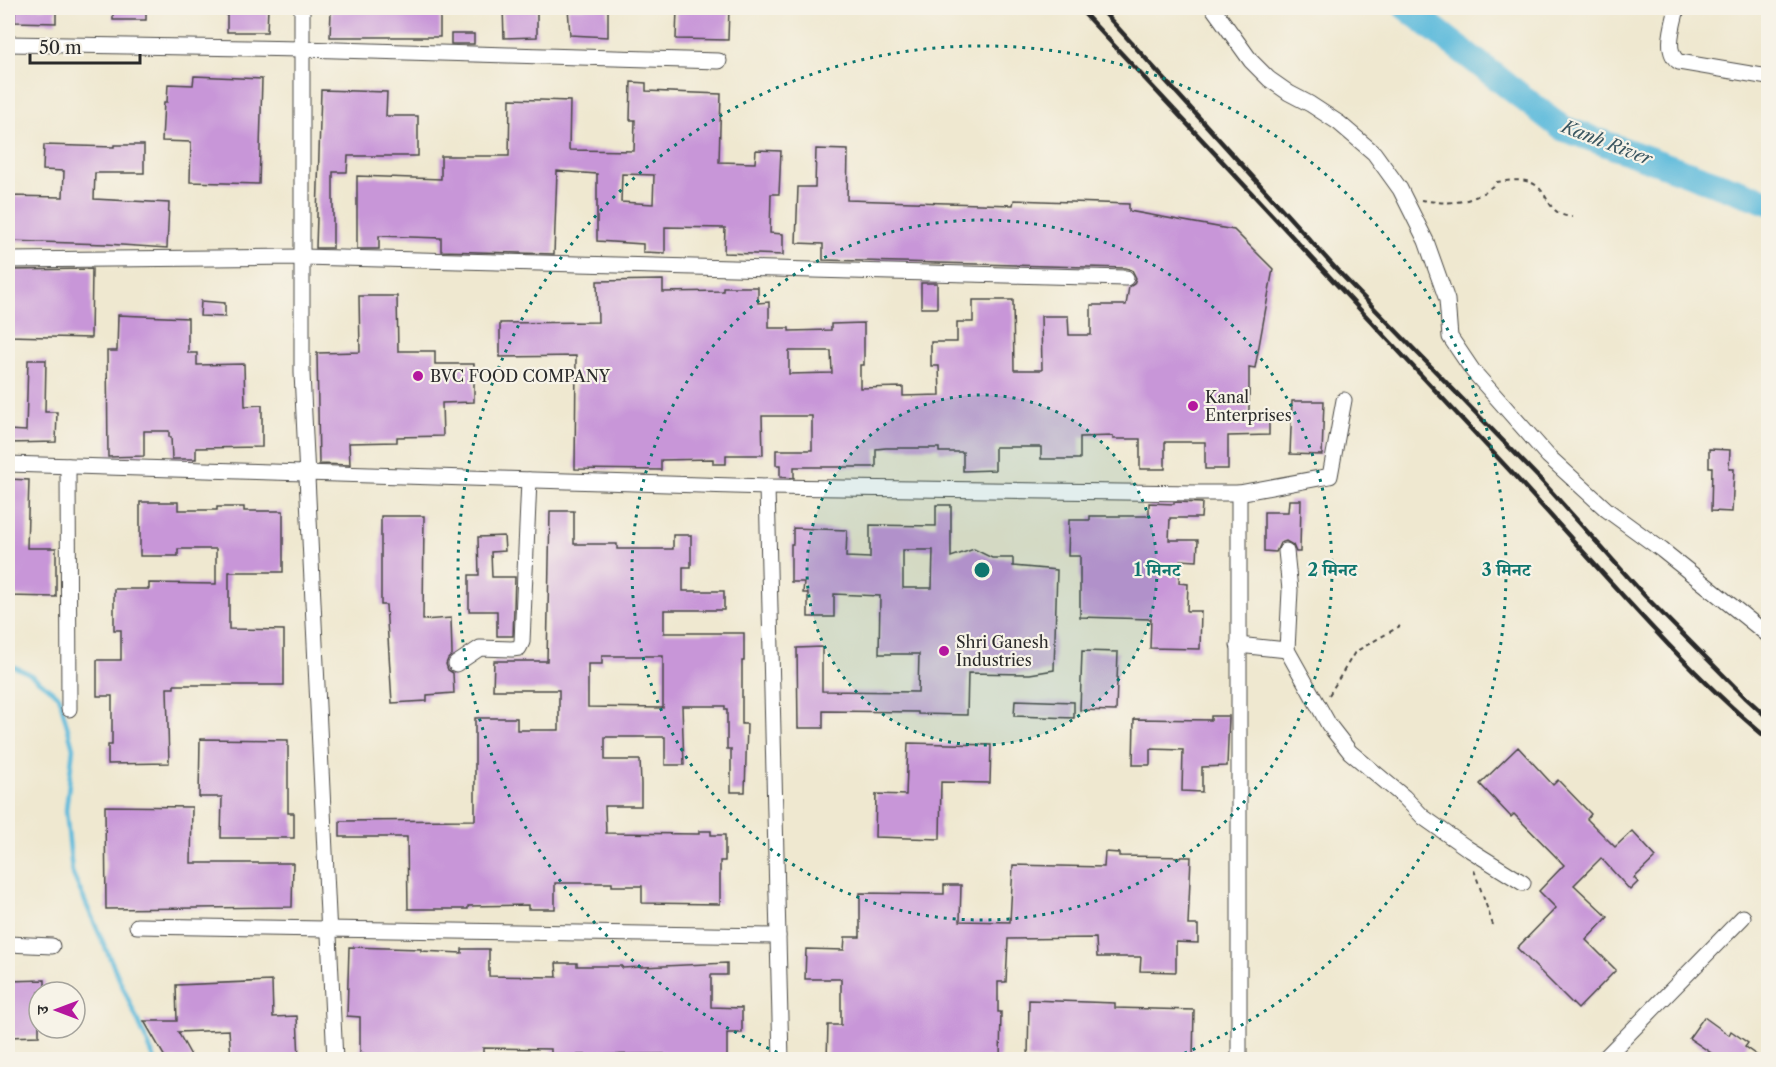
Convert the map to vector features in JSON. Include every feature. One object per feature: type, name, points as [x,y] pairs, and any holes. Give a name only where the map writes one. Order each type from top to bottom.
[{"type":"street","points":[[302,8],[302,373],[335,1059]]},
{"type":"street","points":[[1213,8],[1251,61],[1269,79],[1339,123],[1374,153],[1401,189],[1426,241],[1447,300],[1450,337],[1473,371],[1548,456],[1607,510],[1662,550],[1768,635]]},
{"type":"street","points":[[1677,8],[1671,51],[1675,59],[1679,62],[1768,77]]},
{"type":"street","points":[[8,44],[302,49],[719,61]]},
{"type":"street","points":[[8,260],[302,257],[1126,278]]},
{"type":"street","points":[[8,464],[767,487],[1239,493],[1330,476],[1344,400]]},
{"type":"street","points":[[68,466],[69,709]]},
{"type":"street","points":[[456,664],[480,648],[512,650],[519,648],[522,642],[530,480]]},
{"type":"street","points":[[767,487],[781,1059]]},
{"type":"street","points":[[1239,493],[1239,1059]]},
{"type":"street","points":[[1286,551],[1290,590],[1287,650],[1329,725],[1350,752],[1404,797],[1423,817],[1523,883]]},
{"type":"street","points":[[1238,645],[1287,650]]},
{"type":"street","points":[[1603,1059],[1743,917]]},
{"type":"street","points":[[137,926],[778,936]]},
{"type":"street","points":[[8,944],[52,946]]},
{"type":"path","points":[[1401,189],[1421,200],[1449,203],[1475,198],[1497,182],[1525,181],[1538,186],[1560,216],[1572,217]]},
{"type":"path","points":[[1329,725],[1329,693],[1355,652],[1400,626]]},
{"type":"path","points":[[1467,848],[1493,925]]},
{"type":"building","points":[[15,8],[56,8],[56,23],[15,22]]},
{"type":"building","points":[[113,8],[146,8],[146,20],[113,20]]},
{"type":"building","points":[[227,8],[268,8],[267,32],[227,32]]},
{"type":"building","points":[[503,8],[537,8],[537,37],[504,38]]},
{"type":"building","points":[[568,8],[608,8],[608,37],[570,35]]},
{"type":"building","points":[[677,8],[729,8],[728,40],[676,39]]},
{"type":"building","points":[[331,11],[440,11],[440,37],[330,37]]},
{"type":"building","points":[[451,34],[474,34],[474,44],[451,44]]},
{"type":"building","points":[[194,76],[262,79],[259,184],[190,182],[191,142],[162,141],[164,102],[167,102],[168,84],[193,85]]},
{"type":"building","points":[[631,82],[646,83],[646,91],[721,94],[719,162],[755,163],[756,150],[781,151],[779,194],[771,194],[770,233],[783,234],[783,255],[724,253],[725,228],[665,227],[665,253],[643,252],[643,244],[597,241],[597,174],[557,171],[554,254],[441,251],[441,238],[379,236],[379,249],[357,249],[357,176],[441,179],[441,156],[509,156],[510,99],[570,101],[569,150],[634,151],[635,120],[630,120]],"holes":[[[622,174],[654,175],[653,204],[621,202]]]},
{"type":"building","points":[[321,90],[387,92],[386,116],[418,116],[418,156],[348,156],[347,172],[333,172],[333,248],[316,248]]},
{"type":"building","points":[[44,145],[114,147],[114,145],[144,145],[144,173],[95,173],[94,199],[169,203],[167,248],[8,241],[8,196],[63,197],[64,171],[43,170]]},
{"type":"building","points":[[816,149],[848,150],[847,200],[1013,205],[1014,200],[1129,204],[1129,211],[1234,230],[1273,269],[1255,368],[1249,367],[1249,419],[1269,418],[1269,435],[1228,436],[1228,469],[1205,469],[1205,442],[1165,442],[1165,469],[1140,469],[1140,439],[1113,439],[1113,436],[1080,437],[1080,459],[1041,459],[1041,447],[995,447],[995,470],[963,471],[963,452],[939,452],[939,448],[886,448],[876,449],[876,467],[794,467],[794,478],[780,477],[780,465],[776,465],[776,450],[812,450],[812,416],[762,416],[763,455],[726,455],[726,464],[713,464],[713,459],[661,460],[661,470],[575,469],[576,356],[500,357],[500,323],[598,322],[597,281],[663,280],[663,292],[723,291],[723,287],[758,287],[758,303],[769,302],[769,328],[789,328],[789,331],[831,330],[831,324],[864,323],[864,365],[860,365],[860,388],[903,387],[903,396],[940,395],[939,366],[931,366],[931,342],[957,342],[957,322],[973,322],[973,300],[1013,300],[1014,370],[1042,370],[1041,316],[1068,316],[1069,335],[1091,335],[1091,305],[1126,305],[1129,287],[1134,284],[1136,278],[1132,270],[1126,268],[823,260],[823,244],[796,243],[798,187],[815,187]],"holes":[[[789,351],[831,351],[832,373],[789,374]]]},
{"type":"building","points":[[92,269],[91,338],[8,336],[8,270]]},
{"type":"building","points":[[921,283],[937,283],[937,308],[921,308]]},
{"type":"building","points":[[359,296],[397,296],[398,351],[435,351],[435,364],[474,364],[474,402],[442,403],[443,436],[397,437],[397,442],[349,443],[350,465],[319,464],[317,353],[360,352]]},
{"type":"building","points":[[201,301],[225,303],[225,317],[200,316]]},
{"type":"building","points":[[118,315],[188,318],[188,353],[197,353],[197,365],[244,364],[245,406],[262,405],[262,447],[196,448],[196,459],[172,459],[169,431],[144,431],[144,456],[108,457],[107,351],[117,351]]},
{"type":"building","points":[[28,360],[46,360],[45,412],[57,412],[56,442],[8,443],[8,430],[26,431]]},
{"type":"building","points":[[1292,401],[1324,401],[1322,455],[1290,454]]},
{"type":"building","points":[[1709,449],[1730,450],[1729,469],[1734,469],[1732,512],[1711,511],[1712,467],[1709,467]]},
{"type":"building","points":[[8,479],[29,480],[27,548],[56,548],[56,597],[8,596]]},
{"type":"building","points":[[1289,500],[1301,500],[1300,552],[1296,552],[1293,545],[1286,541],[1280,543],[1276,552],[1264,551],[1264,512],[1288,512]]},
{"type":"building","points":[[140,502],[178,502],[178,510],[244,507],[244,511],[283,511],[283,572],[229,572],[229,629],[284,630],[284,685],[174,685],[174,688],[167,688],[169,763],[108,764],[108,745],[112,745],[112,696],[97,696],[97,660],[121,660],[121,630],[114,630],[114,589],[149,589],[149,583],[216,584],[216,549],[178,549],[178,556],[140,556]]},
{"type":"building","points":[[1174,502],[1202,503],[1201,518],[1170,518],[1169,540],[1198,540],[1197,561],[1180,560],[1179,583],[1188,584],[1187,611],[1201,611],[1200,649],[1150,648],[1151,619],[1080,617],[1080,556],[1068,556],[1069,520],[1090,520],[1090,516],[1149,516],[1149,503],[1174,504]]},
{"type":"building","points":[[936,505],[951,505],[951,557],[974,549],[992,558],[1013,558],[1013,566],[1057,570],[1054,670],[1030,674],[968,673],[967,715],[823,711],[823,728],[798,728],[797,648],[822,647],[822,691],[918,692],[919,654],[879,654],[880,596],[834,594],[834,617],[808,617],[808,593],[803,593],[804,582],[791,582],[793,528],[847,530],[846,557],[870,558],[870,525],[936,526]],"holes":[[[903,550],[933,550],[932,588],[903,588]]]},
{"type":"building","points":[[550,511],[574,511],[574,544],[617,544],[617,549],[673,549],[673,535],[691,535],[691,567],[683,567],[683,591],[724,591],[724,610],[664,610],[664,633],[744,633],[742,724],[747,724],[745,792],[731,792],[731,749],[727,749],[727,710],[725,706],[682,706],[684,765],[665,765],[665,737],[605,737],[605,760],[640,760],[641,784],[641,806],[605,806],[606,833],[699,834],[699,831],[711,831],[711,835],[725,835],[725,861],[720,861],[720,904],[642,903],[642,886],[612,886],[612,883],[555,883],[555,909],[528,909],[528,905],[468,906],[468,909],[408,909],[407,837],[340,837],[340,821],[475,820],[475,718],[517,718],[517,730],[559,730],[559,690],[493,690],[494,661],[547,661]],"holes":[[[602,656],[663,656],[663,708],[588,707],[588,664],[602,664]]]},
{"type":"building","points":[[381,516],[424,516],[423,620],[451,618],[452,655],[446,664],[448,670],[453,673],[454,693],[427,695],[427,701],[392,703],[386,605],[381,605]]},
{"type":"building","points":[[504,536],[505,551],[491,552],[492,577],[515,577],[513,636],[497,636],[497,611],[469,611],[469,575],[479,575],[478,537]]},
{"type":"building","points":[[1082,651],[1118,652],[1116,711],[1080,710]]},
{"type":"building","points":[[1015,700],[1074,702],[1074,718],[1014,716]]},
{"type":"building","points":[[1211,716],[1229,716],[1227,766],[1202,767],[1202,792],[1182,791],[1183,750],[1150,749],[1150,765],[1133,765],[1134,719],[1211,720]]},
{"type":"building","points":[[200,739],[288,740],[288,813],[294,813],[294,838],[221,838],[222,797],[199,797]]},
{"type":"building","points":[[908,743],[991,745],[990,783],[941,782],[940,839],[875,837],[876,794],[906,795]]},
{"type":"building","points":[[1518,747],[1553,785],[1558,780],[1591,814],[1587,819],[1615,847],[1632,831],[1656,857],[1634,878],[1638,882],[1630,890],[1601,858],[1574,885],[1608,917],[1586,940],[1616,970],[1578,1009],[1517,948],[1556,908],[1539,891],[1564,865],[1514,814],[1511,817],[1480,784]]},
{"type":"building","points":[[105,806],[192,807],[191,863],[293,863],[292,907],[106,909]]},
{"type":"building","points":[[1105,852],[1119,853],[1119,856],[1191,857],[1188,925],[1198,925],[1198,943],[1176,942],[1176,972],[1140,971],[1141,957],[1097,957],[1096,938],[1008,939],[1006,982],[998,982],[998,1012],[1001,1012],[1000,1059],[827,1059],[828,1025],[841,1025],[841,979],[805,979],[806,949],[844,950],[845,937],[860,937],[860,893],[944,894],[944,885],[961,885],[960,921],[1010,922],[1013,865],[1104,867]]},
{"type":"building","points":[[349,947],[421,949],[421,951],[462,953],[462,949],[489,949],[489,976],[557,977],[556,963],[577,963],[577,966],[622,966],[622,968],[727,963],[727,975],[711,975],[711,1007],[742,1008],[742,1033],[727,1033],[727,1058],[664,1058],[664,1054],[570,1055],[570,1059],[551,1059],[551,1049],[483,1048],[483,1056],[391,1056],[391,1059],[364,1059],[363,1053],[360,1053],[360,1017],[347,1016]]},
{"type":"building","points":[[27,980],[27,1036],[8,1037],[8,981]]},
{"type":"building","points":[[272,981],[273,1017],[297,1016],[299,1059],[231,1059],[229,1030],[178,1032],[193,1059],[166,1059],[144,1021],[177,1021],[176,985]]},
{"type":"building","points":[[1029,1000],[1115,1003],[1115,1008],[1194,1010],[1193,1059],[1028,1059]]},
{"type":"building","points":[[1704,1017],[1729,1035],[1731,1031],[1748,1043],[1745,1047],[1762,1059],[1711,1059],[1714,1055],[1689,1038]]},
{"type":"waterway","name":"Kanh River","points":[[1407,8],[1562,128],[1768,202]]},
{"type":"waterway","points":[[8,664],[28,673],[59,696],[73,748],[66,810],[72,872],[155,1060]]},
{"type":"railway","points":[[1079,8],[1668,644],[1733,709],[1768,739]]},
{"type":"railway","points":[[1100,8],[1337,270],[1541,480],[1645,596],[1768,718]]},
{"type":"place","name":"BVC FOOD COMPANY","points":[[418,376]]},
{"type":"place","name":"Kanal Enterprises","points":[[1193,406]]},
{"type":"place","name":"Shri Ganesh Industries","points":[[944,651]]}]
